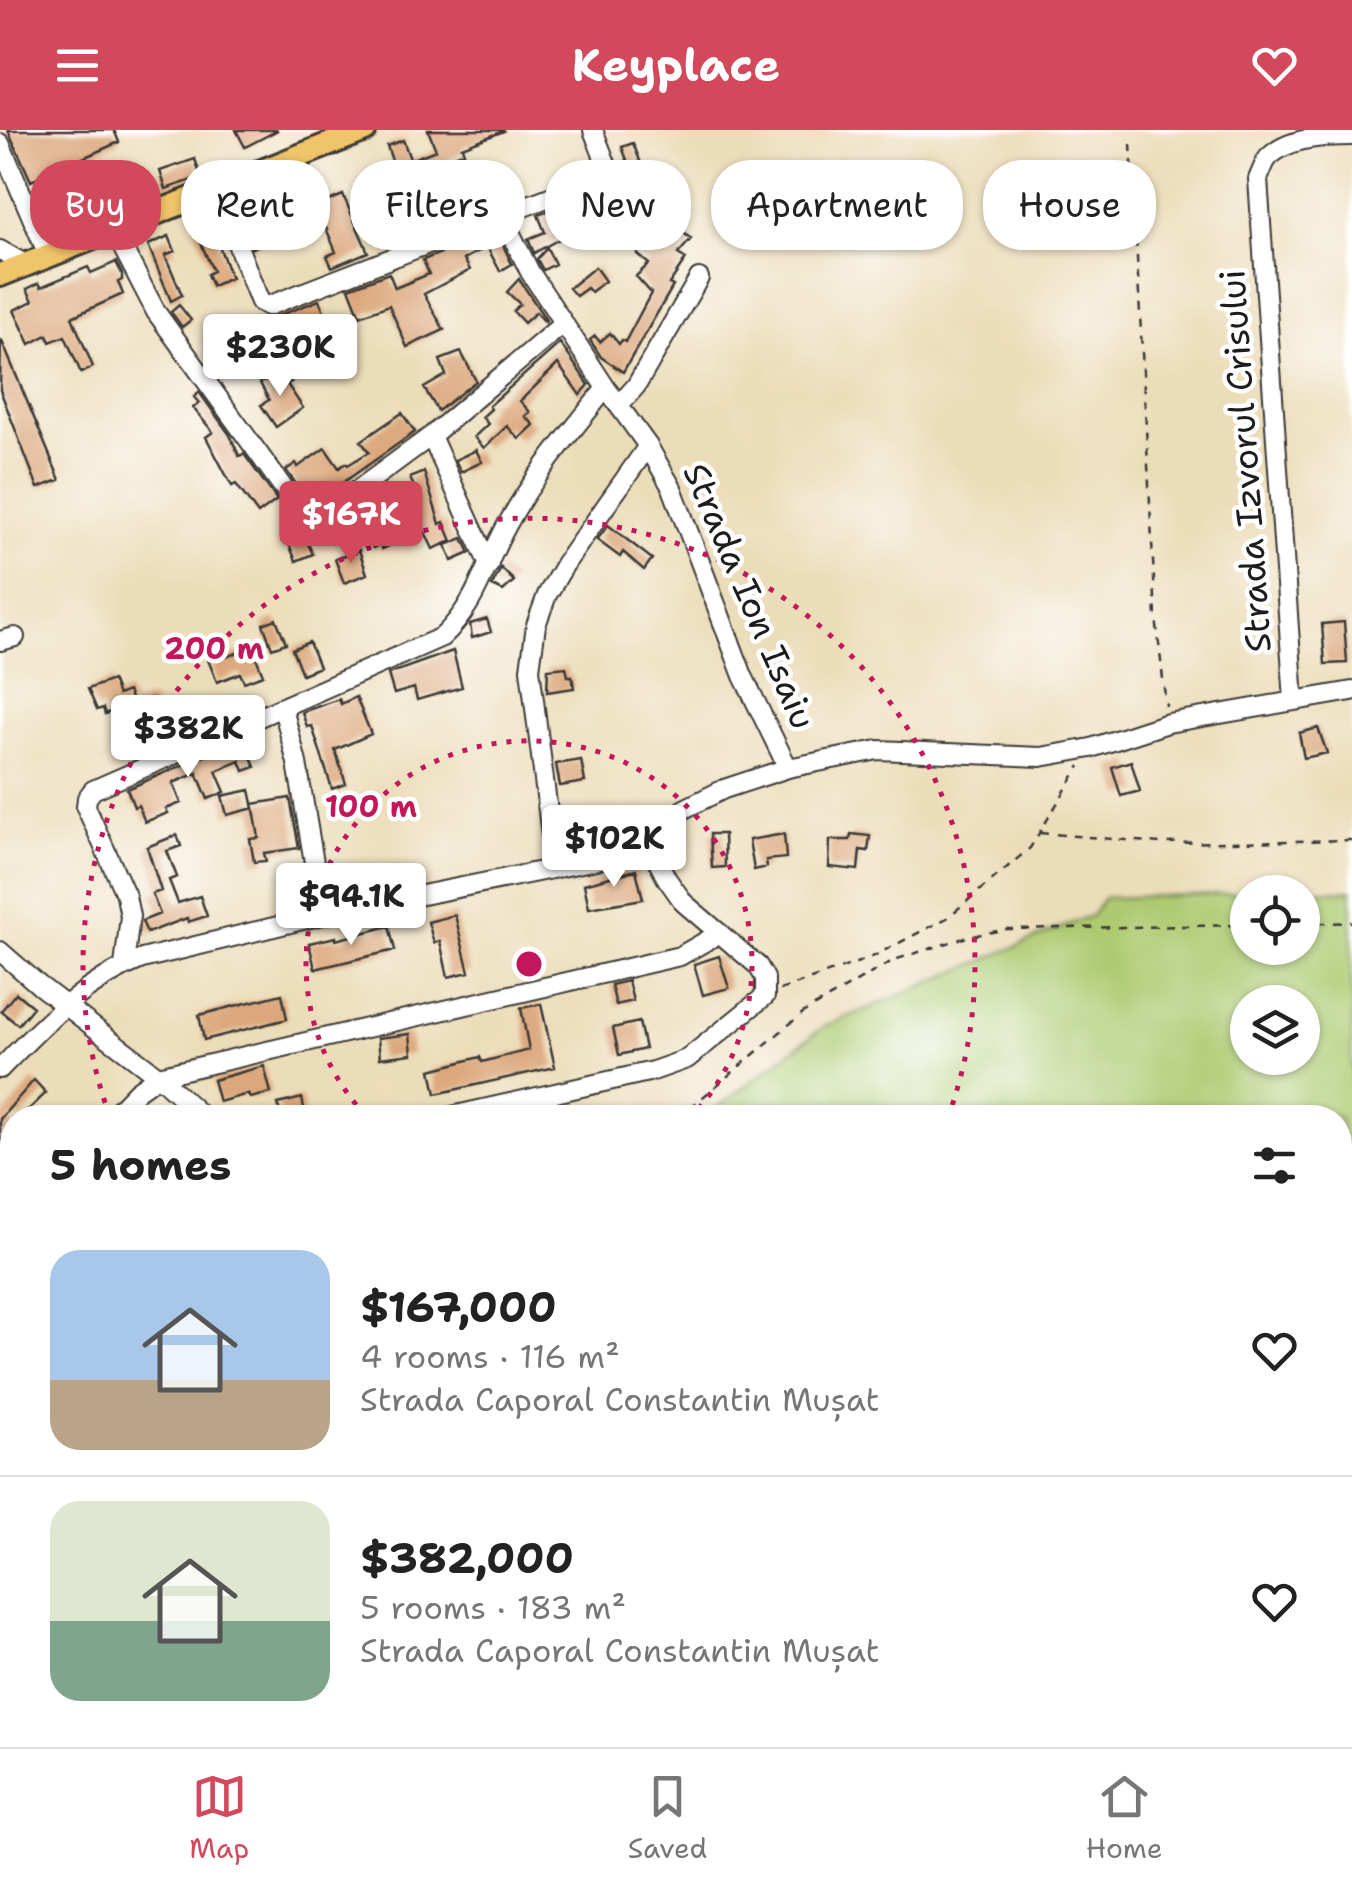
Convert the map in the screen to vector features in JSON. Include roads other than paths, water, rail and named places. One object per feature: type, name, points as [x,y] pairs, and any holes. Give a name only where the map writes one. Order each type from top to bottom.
[{"type":"main road","points":[[287,160],[365,130]]},
{"type":"main road","points":[[0,274],[60,250]]},
{"type":"street","points":[[525,207],[601,177],[606,166],[593,130]]},
{"type":"street","name":"Strada Izvorul Crisului","points":[[1294,701],[1258,180],[1268,158],[1292,143],[1326,136],[1352,136]]},
{"type":"street","points":[[0,142],[48,255]]},
{"type":"street","points":[[0,250],[26,264]]},
{"type":"street","points":[[124,250],[156,312],[306,519],[320,519],[432,436],[564,323]]},
{"type":"street","points":[[240,250],[263,305],[411,250]]},
{"type":"street","name":"Strada Ion Isaiu","points":[[519,250],[672,488],[743,676],[788,768],[878,750],[1041,757],[1091,748],[1168,724],[1352,690]]},
{"type":"street","points":[[619,405],[636,386],[699,278]]},
{"type":"street","points":[[124,966],[130,916],[126,896],[86,807],[87,798],[94,790],[442,637],[463,617],[506,526],[534,480],[606,388]]},
{"type":"street","points":[[432,436],[489,564]]},
{"type":"street","name":"Strada Ion Isaiu","points":[[555,866],[530,669],[536,626],[546,595],[565,564],[648,446]]},
{"type":"street","points":[[284,708],[323,915]]},
{"type":"street","points":[[0,1069],[66,1002],[124,966],[164,952],[323,915],[651,848],[663,828],[684,809],[724,789],[788,768]]},
{"type":"street","points":[[500,1105],[686,1060],[765,996],[765,978],[758,966],[684,902],[667,880],[651,848]]},
{"type":"street","points":[[123,1105],[158,1076],[680,956],[720,934]]},
{"type":"street","points":[[0,951],[190,1105]]}]
